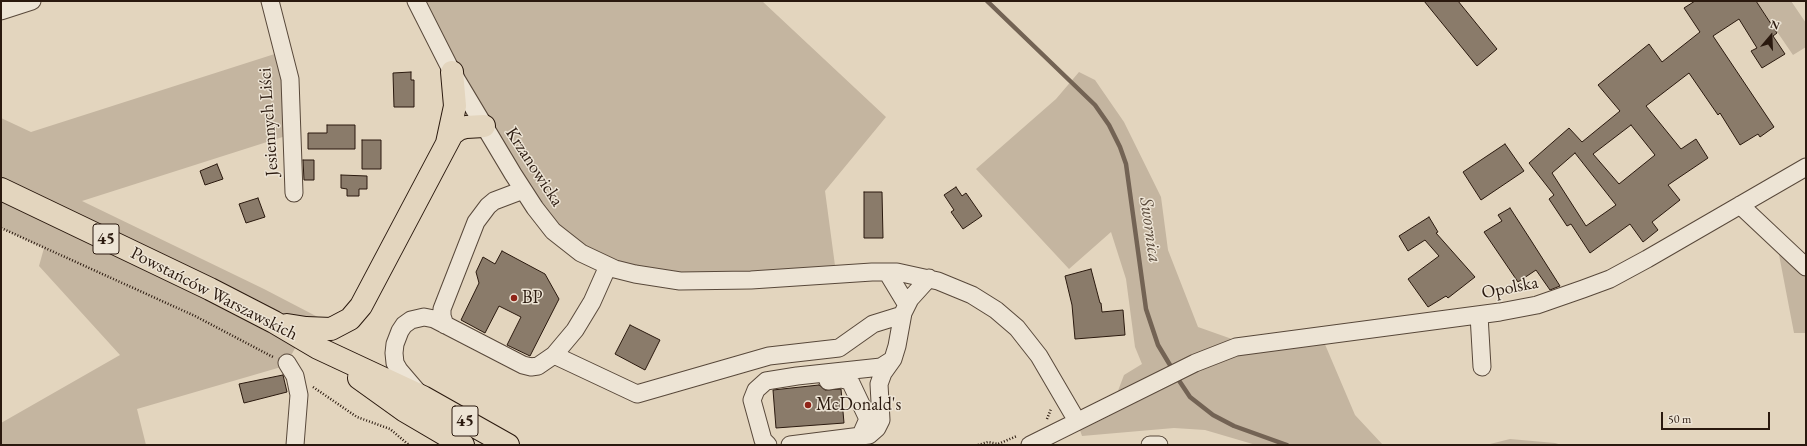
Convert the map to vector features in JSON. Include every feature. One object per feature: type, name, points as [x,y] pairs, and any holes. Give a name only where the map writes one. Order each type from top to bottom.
[{"type":"main road","points":[[447,142],[455,106],[452,72]]},
{"type":"main road","points":[[274,322],[319,330],[337,327],[350,318],[361,306],[452,134],[459,129],[484,126]]},
{"type":"main road","name":"Powstańców Warszawskich","points":[[1,189],[210,289],[274,322],[318,348],[405,411],[463,445]]},
{"type":"main road","name":"Powstańców Warszawskich","points":[[318,348],[423,397],[508,445]]},
{"type":"street","points":[[1,10],[32,1]]},
{"type":"street","name":"Jesiennych Liści","points":[[270,1],[290,79],[294,193]]},
{"type":"street","name":"Krzanowicka","points":[[416,1],[452,72],[523,190],[554,230],[581,254],[608,266],[635,274],[680,281],[707,282],[887,272],[897,272],[929,278],[972,295],[996,310],[1017,328],[1039,356],[1076,421]]},
{"type":"street","name":"Opolska","points":[[1027,439],[1046,435],[1195,363],[1215,354],[1246,344],[1478,315],[1537,305],[1610,279],[1806,167]]},
{"type":"street","points":[[445,325],[442,316],[442,309],[476,222],[488,206],[494,201],[523,190]]},
{"type":"street","points":[[1740,205],[1806,267]]},
{"type":"street","points":[[423,397],[404,378],[395,363],[394,353],[397,336],[404,325],[410,320],[424,317],[434,319],[531,368],[541,364],[554,355],[586,314],[598,291],[608,266]]},
{"type":"street","points":[[887,272],[904,310]]},
{"type":"street","points":[[790,445],[868,435],[877,428],[881,420],[879,384],[883,373],[893,359],[904,310],[910,299],[929,278]]},
{"type":"street","points":[[554,355],[637,394],[769,356],[839,348],[873,324],[904,310]]},
{"type":"street","points":[[1478,315],[1482,367]]},
{"type":"street","points":[[768,445],[763,440],[752,400],[756,390],[766,381],[798,376],[855,375],[881,367],[893,359]]},
{"type":"street","points":[[291,369],[299,395],[295,445]]},
{"type":"street","points":[[855,375],[879,384]]},
{"type":"street","points":[[855,375],[868,419],[860,436]]},
{"type":"street","points":[[1150,445],[1159,445]]},
{"type":"path","points":[[1,228],[195,316],[291,369],[348,412],[390,429],[409,445]]},
{"type":"path","points":[[1046,435],[1052,406]]},
{"type":"path","points":[[978,445],[988,442],[998,444],[1027,439]]},
{"type":"shaded area","points":[[424,1],[762,1],[886,117],[825,191],[836,273],[707,282],[581,253],[513,174]]},
{"type":"shaded area","points":[[1756,1],[1791,1],[1806,23],[1806,47],[1793,55]]},
{"type":"shaded area","points":[[284,51],[292,134],[82,201],[264,289],[337,327],[306,328],[287,363],[288,365],[137,409],[146,445],[1,445],[1,423],[120,355],[39,266],[44,248],[1,228],[1,118],[31,132]]},
{"type":"shaded area","points":[[1079,72],[1095,80],[1124,122],[1161,197],[1168,250],[1198,327],[1246,344],[1321,335],[1355,415],[1383,445],[1256,445],[1205,430],[1174,428],[1082,436],[1077,421],[1113,404],[1124,375],[1142,364],[1135,347],[1126,279],[1111,232],[1069,269],[976,169],[1056,99]]},
{"type":"shaded area","points":[[1776,239],[1806,267],[1806,333],[1794,333]]},
{"type":"shaded area","points":[[1510,439],[1555,443],[1562,445],[1486,445]]},
{"type":"building","points":[[1424,1],[1458,1],[1497,49],[1477,66]]},
{"type":"building","points":[[1695,1],[1756,1],[1777,33],[1773,36],[1785,54],[1762,68],[1751,51],[1757,48],[1739,19],[1713,36],[1774,127],[1760,137],[1758,134],[1740,145],[1720,113],[1718,115],[1689,73],[1646,106],[1681,149],[1696,139],[1708,158],[1668,185],[1680,200],[1652,222],[1658,230],[1643,242],[1630,224],[1590,253],[1571,224],[1567,226],[1549,199],[1554,195],[1529,163],[1569,128],[1582,142],[1620,111],[1598,85],[1649,44],[1662,62],[1700,32],[1684,8]],"holes":[[[1631,125],[1655,155],[1619,184],[1593,154]],[[1575,153],[1616,205],[1586,226],[1552,173]]]},
{"type":"building","points":[[411,72],[411,80],[414,80],[414,107],[394,107],[393,73]]},
{"type":"building","points":[[327,125],[355,125],[355,149],[308,149],[308,133],[327,133]]},
{"type":"building","points":[[362,140],[381,140],[381,169],[362,169]]},
{"type":"building","points":[[1505,144],[1524,171],[1481,200],[1463,172]]},
{"type":"building","points":[[303,160],[314,160],[314,180],[304,180]]},
{"type":"building","points":[[217,164],[223,179],[205,185],[200,171]]},
{"type":"building","points":[[341,175],[367,176],[367,189],[359,189],[359,196],[347,196],[347,189],[341,188]]},
{"type":"building","points":[[956,187],[962,196],[966,193],[982,216],[963,229],[951,212],[954,210],[944,195]]},
{"type":"building","points":[[864,192],[882,192],[883,238],[864,238]]},
{"type":"building","points":[[258,198],[265,217],[246,223],[239,204]]},
{"type":"building","points":[[1510,208],[1560,286],[1550,290],[1536,270],[1518,282],[1484,232],[1502,221],[1498,215]]},
{"type":"building","points":[[1429,217],[1438,232],[1436,233],[1475,277],[1448,298],[1446,296],[1428,307],[1408,279],[1439,256],[1425,240],[1408,251],[1399,236]]},
{"type":"building","points":[[502,251],[545,274],[559,299],[530,356],[507,345],[521,317],[499,306],[485,333],[461,320],[479,283],[476,272],[483,257],[495,264]]},
{"type":"building","points":[[1091,269],[1101,303],[1102,312],[1123,310],[1125,335],[1075,339],[1072,305],[1065,276]]},
{"type":"building","points":[[630,325],[660,340],[645,370],[615,354]]},
{"type":"building","points":[[283,375],[287,392],[244,403],[239,384]]},
{"type":"building","name":"McDonald's","points":[[819,385],[825,390],[841,389],[844,423],[776,428],[773,390]]},
{"type":"waterway","name":"Swornica","points":[[987,1],[1095,105],[1109,125],[1120,147],[1126,164],[1146,309],[1158,345],[1173,370]]},
{"type":"waterway","name":"Swornica","points":[[1176,376],[1190,397],[1213,415],[1234,426],[1287,445]]},
{"type":"place","name":"BP","points":[[514,298]]},
{"type":"place","name":"McDonald's","points":[[808,405]]}]
